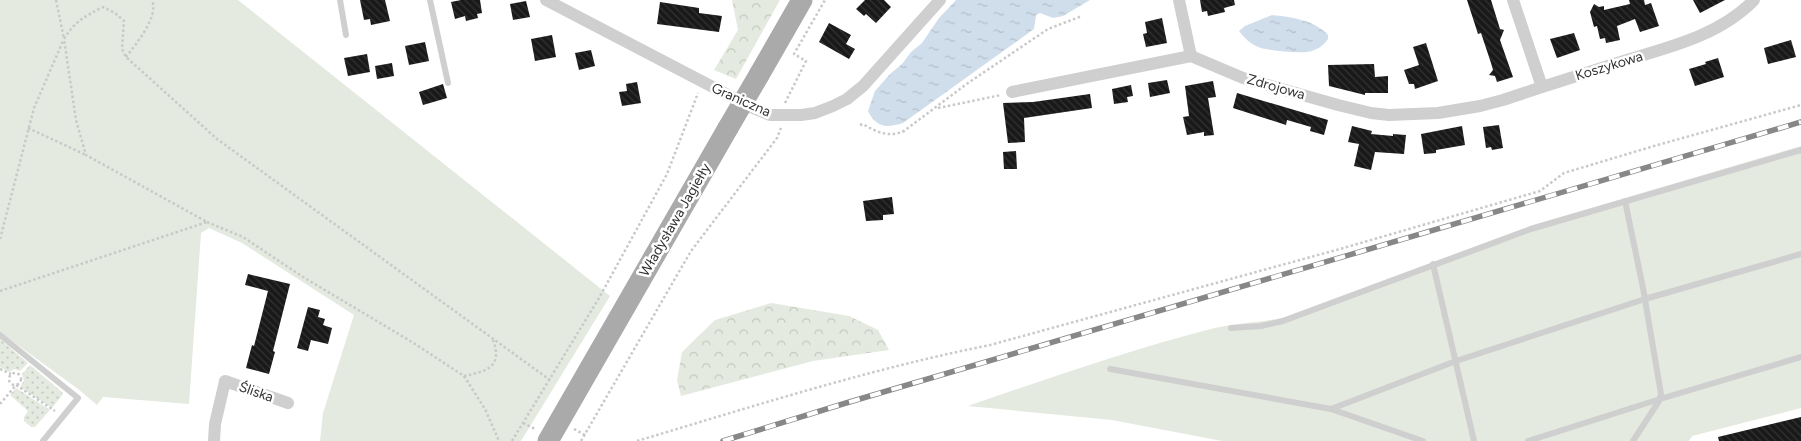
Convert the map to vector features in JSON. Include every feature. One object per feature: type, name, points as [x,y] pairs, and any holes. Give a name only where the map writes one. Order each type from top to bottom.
[{"type":"main road","name":"Władysława Jagiełły","points":[[553,433],[802,0]]},
{"type":"street","name":"Graniczna","points":[[546,0],[702,83],[770,115],[815,112],[847,99],[863,86],[940,0]]},
{"type":"street","points":[[1012,92],[1191,56],[1180,0]]},
{"type":"street","points":[[1513,0],[1542,87]]},
{"type":"street","name":"Koszykowa","points":[[1542,87],[1658,51],[1706,33],[1732,18],[1754,0]]},
{"type":"street","name":"Zdrojowa","points":[[1191,56],[1243,78],[1338,105],[1389,115],[1438,113],[1480,106],[1542,87]]},
{"type":"street","name":"Śliska","points":[[214,441],[215,424],[225,381],[288,403]]},
{"type":"lane","points":[[340,0],[346,35]]},
{"type":"lane","points":[[430,0],[448,83]]},
{"type":"lane","points":[[1231,328],[1261,326],[1283,321],[1531,229],[1801,150]]},
{"type":"lane","points":[[1625,201],[1645,299],[1661,394],[1660,399],[1633,441]]},
{"type":"lane","points":[[1331,409],[1456,361],[1645,299],[1801,254]]},
{"type":"lane","points":[[1433,264],[1474,441]]},
{"type":"lane","points":[[0,335],[78,398],[44,441]]},
{"type":"lane","points":[[1528,441],[1801,357]]},
{"type":"lane","points":[[1110,369],[1331,409],[1423,441]]},
{"type":"path","points":[[56,0],[76,120],[86,155]]},
{"type":"path","points":[[126,57],[145,31],[154,5],[152,0]]},
{"type":"path","points":[[581,441],[691,251],[782,129],[783,106],[806,61],[794,54],[825,0]]},
{"type":"path","points":[[0,238],[34,108],[64,40],[71,27],[103,7],[115,13],[124,21],[122,49],[126,57],[217,139],[550,380]]},
{"type":"path","points":[[860,125],[863,124],[881,133],[895,135],[904,131],[1048,29],[1082,16]]},
{"type":"path","points":[[512,441],[599,298],[667,174],[702,83]]},
{"type":"path","points":[[935,108],[1012,92]]},
{"type":"path","points":[[637,441],[808,390],[934,356],[990,345],[1349,246],[1540,190],[1564,173],[1801,105]]},
{"type":"path","points":[[28,128],[86,155],[207,222],[243,237],[303,277],[412,342],[464,376],[499,441]]},
{"type":"path","points":[[0,291],[207,222]]},
{"type":"path","points":[[464,376],[487,370],[494,364],[497,356],[493,339]]},
{"type":"path","points":[[0,369],[11,374],[16,373],[21,377],[20,383],[0,404]]},
{"type":"path","points":[[11,374],[9,381],[11,384],[63,416]]},
{"type":"path","points":[[523,423],[553,433],[585,435]]},
{"type":"green space","points":[[0,0],[238,0],[610,296],[521,441],[320,441],[323,413],[354,315],[242,243],[209,228],[201,233],[189,404],[103,397],[97,405],[0,332]]},
{"type":"green space","points":[[732,0],[780,0],[736,79],[714,70],[738,30]]},
{"type":"green space","points":[[1801,146],[1801,408],[1692,436],[1689,441],[1222,441],[1112,420],[968,406],[1177,338],[1235,324],[1282,318],[1530,226]]},
{"type":"green space","points":[[771,303],[849,316],[878,330],[889,350],[813,361],[681,396],[677,380],[682,352],[715,320]]},
{"type":"green space","points":[[0,339],[28,363],[20,371],[14,369],[9,372],[0,367]]},
{"type":"green space","points":[[30,365],[62,392],[63,394],[52,408],[20,387],[24,381],[22,374]]},
{"type":"green space","points":[[16,388],[50,410],[35,427],[31,427],[24,421],[28,411],[10,395]]},
{"type":"water","points":[[956,0],[1090,0],[1063,16],[1053,18],[1040,13],[1036,15],[1034,29],[903,123],[892,126],[878,124],[868,111],[875,91],[902,64],[911,52],[922,43],[939,18]]},
{"type":"water","points":[[1272,15],[1294,18],[1316,26],[1328,35],[1328,39],[1312,51],[1287,52],[1258,47],[1239,31],[1245,26]]},
{"type":"building","points":[[360,0],[385,0],[390,21],[371,25],[370,19],[364,20]]},
{"type":"building","points":[[480,0],[482,13],[477,14],[478,18],[466,21],[465,16],[455,19],[451,2]]},
{"type":"building","points":[[865,0],[884,0],[891,7],[876,23],[866,14],[864,16],[856,9]]},
{"type":"building","points":[[1200,0],[1234,0],[1235,5],[1224,8],[1225,12],[1208,16],[1207,11],[1202,12]]},
{"type":"building","points":[[1467,0],[1491,0],[1500,29],[1504,30],[1500,40],[1513,77],[1497,82],[1495,76],[1489,75],[1493,70],[1491,63],[1481,33],[1478,34]]},
{"type":"building","points":[[1629,0],[1644,0],[1645,5],[1651,3],[1659,26],[1640,32],[1635,19],[1617,26],[1620,40],[1606,43],[1605,38],[1600,39],[1597,26],[1594,27],[1590,12],[1594,4],[1599,7],[1604,6],[1604,10],[1630,4]]},
{"type":"building","points":[[1693,0],[1725,0],[1700,13]]},
{"type":"building","points":[[526,1],[530,17],[513,20],[510,4]]},
{"type":"building","points":[[660,2],[699,8],[699,13],[722,16],[719,32],[657,24]]},
{"type":"building","points":[[1162,18],[1167,43],[1146,47],[1143,34],[1147,33],[1145,22]]},
{"type":"building","points":[[829,23],[851,35],[846,44],[855,49],[849,59],[819,42]]},
{"type":"building","points":[[1574,33],[1580,50],[1557,58],[1550,39]]},
{"type":"building","points":[[552,35],[556,57],[535,61],[531,39]]},
{"type":"building","points":[[1791,40],[1796,57],[1768,64],[1764,48]]},
{"type":"building","points":[[425,42],[429,61],[409,65],[405,46]]},
{"type":"building","points":[[1426,43],[1438,81],[1415,89],[1414,84],[1409,84],[1404,70],[1419,65],[1413,47]]},
{"type":"building","points":[[591,50],[595,66],[579,70],[575,53]]},
{"type":"building","points":[[367,54],[370,72],[348,76],[344,58]]},
{"type":"building","points":[[1718,58],[1724,77],[1695,86],[1689,69]]},
{"type":"building","points":[[392,63],[394,76],[377,79],[375,66]]},
{"type":"building","points":[[1374,64],[1375,77],[1388,76],[1388,93],[1365,93],[1365,95],[1329,86],[1328,65]]},
{"type":"building","points":[[1167,80],[1170,93],[1150,97],[1148,83]]},
{"type":"building","points":[[1213,81],[1216,97],[1208,98],[1214,135],[1204,136],[1204,132],[1187,135],[1183,117],[1189,116],[1185,86]]},
{"type":"building","points":[[637,82],[641,103],[622,106],[619,92],[627,91],[626,84]]},
{"type":"building","points":[[443,84],[447,98],[423,105],[419,92]]},
{"type":"building","points":[[1131,85],[1133,96],[1127,97],[1128,102],[1114,104],[1112,89]]},
{"type":"building","points":[[1237,93],[1328,120],[1324,135],[1310,131],[1311,127],[1287,120],[1286,125],[1233,108]]},
{"type":"building","points":[[1090,94],[1092,108],[1024,118],[1025,142],[1008,143],[1003,103],[1033,102]]},
{"type":"building","points":[[1499,125],[1503,148],[1492,150],[1491,147],[1486,148],[1483,127]]},
{"type":"building","points":[[1352,126],[1372,131],[1371,134],[1406,135],[1404,154],[1375,152],[1371,170],[1354,166],[1359,144],[1348,142]]},
{"type":"building","points":[[1462,126],[1465,145],[1436,150],[1436,153],[1424,154],[1421,134]]},
{"type":"building","points":[[1016,151],[1017,169],[1004,169],[1003,152]]},
{"type":"building","points":[[892,197],[894,214],[883,215],[883,220],[866,221],[863,201]]},
{"type":"building","points":[[248,274],[290,284],[269,374],[246,368],[252,345],[254,346],[268,291],[245,285]]},
{"type":"building","points":[[308,307],[320,310],[318,317],[325,319],[323,325],[332,328],[328,344],[311,340],[308,351],[297,348]]},
{"type":"building","points":[[1801,417],[1801,441],[1719,441],[1718,437]]},
{"type":"railway","points":[[723,441],[846,403],[1801,122]]}]
